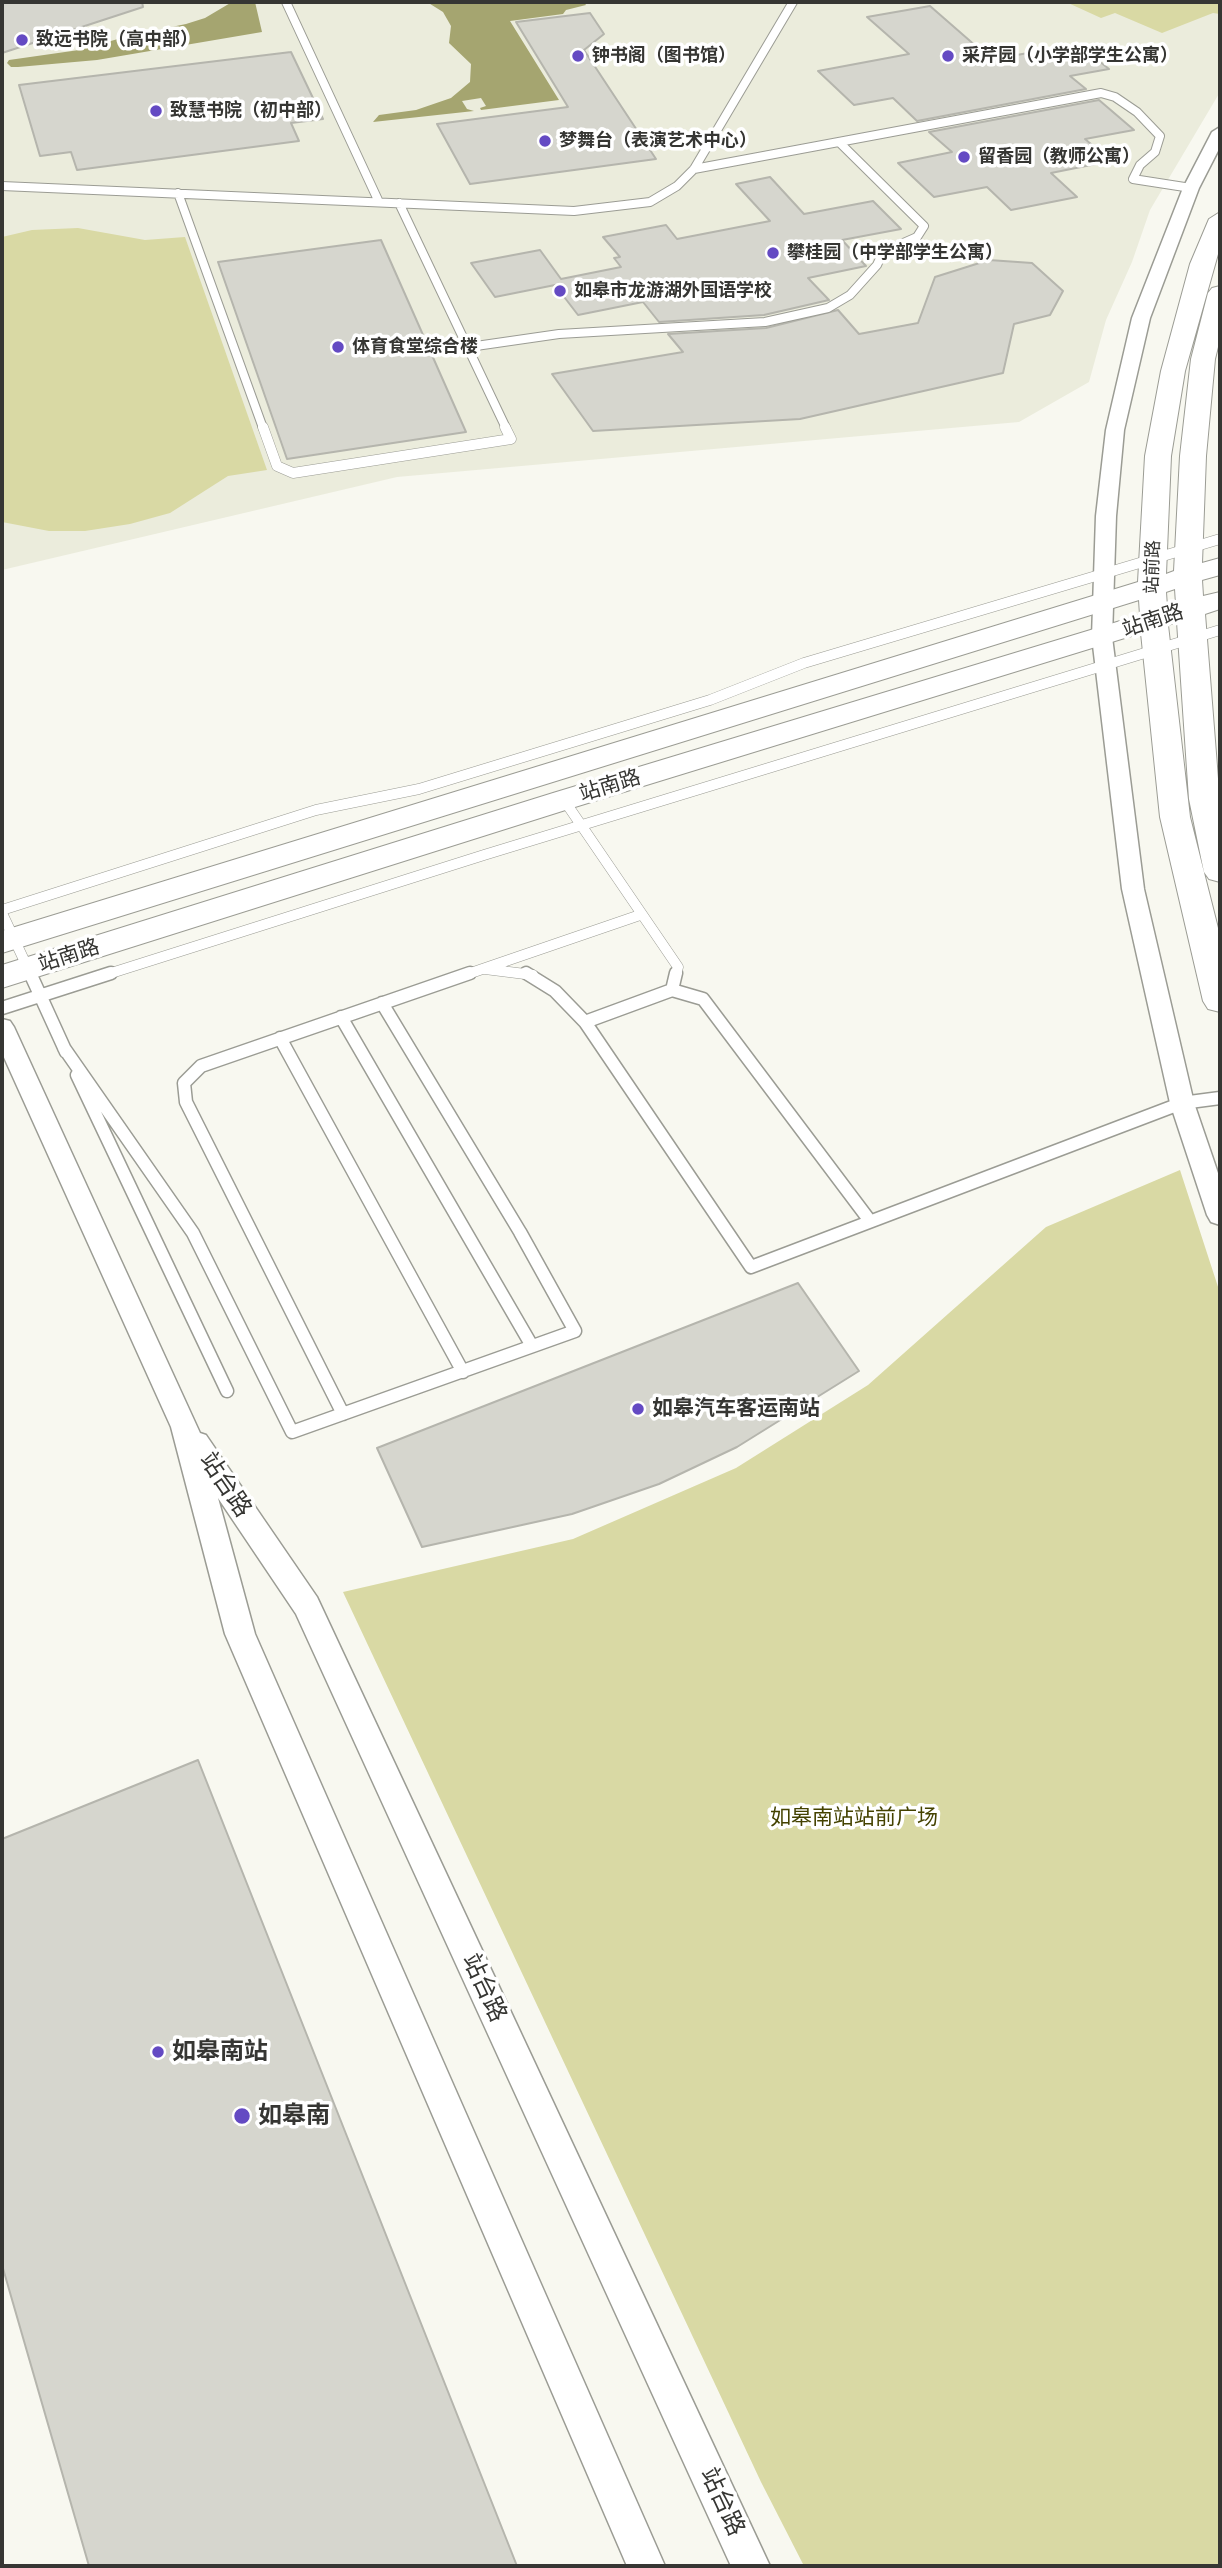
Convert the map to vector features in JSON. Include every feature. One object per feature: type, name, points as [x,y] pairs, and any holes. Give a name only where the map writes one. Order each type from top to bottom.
[{"type":"street","points":[[1220,132],[1191,188],[1141,318],[1118,418],[1106,516],[1103,586],[1103,652],[1133,889],[1182,1103],[1220,1215]]},
{"type":"street","name":"站前路","points":[[1220,219],[1202,264],[1173,371],[1158,456],[1153,572],[1154,636],[1175,817],[1220,1001]]},
{"type":"street","name":"站前路","points":[[1220,293],[1203,359],[1193,456],[1189,561],[1190,609],[1206,634],[1204,799],[1220,872]]},
{"type":"street","name":"站南路","points":[[5,926],[1103,586],[1189,561],[1220,566]]},
{"type":"street","name":"站南路","points":[[23,981],[564,800],[1154,636],[1190,609],[1220,600]]},
{"type":"street","name":"站台路","points":[[2,1027],[185,1427],[240,1634],[646,2566]]},
{"type":"street","name":"站台路","points":[[185,1427],[307,1606],[751,2566]]},
{"type":"lane","points":[[286,2],[378,200]]},
{"type":"lane","points":[[2,186],[378,200],[573,211],[650,202],[677,186],[694,169],[793,2]]},
{"type":"lane","points":[[694,169],[841,144],[1083,93],[1101,93],[1115,97],[1137,112],[1160,136],[1155,152],[1140,165],[1133,179],[1191,188]]},
{"type":"lane","points":[[469,347],[559,334],[765,322],[828,308],[850,295],[877,265],[883,253],[917,237],[924,226],[841,144]]},
{"type":"lane","points":[[178,193],[277,466],[293,473],[316,472],[511,439],[399,203]]},
{"type":"lane","points":[[1189,561],[1220,538]]},
{"type":"lane","points":[[1154,636],[1206,634]]},
{"type":"lane","points":[[2,1008],[23,981],[580,827],[1103,652]]},
{"type":"lane","points":[[564,800],[678,967],[672,990]]},
{"type":"lane","points":[[343,1414],[186,1102],[184,1083],[201,1066],[640,915]]},
{"type":"lane","points":[[5,926],[23,981],[64,1048],[193,1233],[292,1432],[575,1331],[520,1233],[382,1003]]},
{"type":"lane","points":[[485,969],[531,974],[555,991],[585,1022],[751,1267],[1182,1103],[1220,1098]]},
{"type":"lane","points":[[585,1022],[672,990],[703,999],[870,1221]]},
{"type":"lane","points":[[341,1017],[532,1346]]},
{"type":"lane","points":[[280,1038],[463,1372]]},
{"type":"lane","points":[[64,1048],[227,1391]]},
{"type":"shaded area","name":"如皋市龙游湖外国语学校","points":[[2,2],[1220,2],[1220,92],[1150,210],[1132,262],[1106,320],[1089,382],[1019,422],[397,477],[2,570]]},
{"type":"shaded area","points":[[232,2],[255,2],[262,32],[97,60],[18,67],[11,67],[7,63],[9,60],[79,50],[186,24],[205,18]]},
{"type":"shaded area","points":[[427,2],[584,2],[586,5],[566,10],[563,14],[510,21],[559,100],[481,110],[480,108],[486,106],[481,98],[462,101],[467,109],[474,111],[373,122],[379,115],[416,110],[451,98],[470,82],[471,64],[449,43],[451,26],[443,12]]},
{"type":"green space","points":[[1066,2],[1219,2],[1220,14],[1213,13],[1162,33],[1115,13],[1101,18]]},
{"type":"green space","points":[[78,228],[145,240],[185,237],[267,470],[228,476],[170,513],[130,524],[85,531],[49,531],[2,522],[2,237],[32,230]]},
{"type":"green space","name":"如皋南站站前广场","points":[[1180,1170],[1220,1293],[1220,2566],[804,2566],[761,2482],[343,1592],[573,1539],[736,1468],[868,1385],[1046,1227]]},
{"type":"building","name":"致远书院（高中部）","points":[[2,2],[142,2],[143,7],[2,53]]},
{"type":"building","name":"采芹园（小学部学生公寓）","points":[[930,6],[985,54],[993,52],[1000,58],[1078,44],[1109,69],[1070,76],[1086,89],[917,121],[893,98],[854,105],[818,71],[909,54],[867,17]]},
{"type":"building","name":"梦舞台（表演艺术中心）","points":[[590,13],[604,34],[584,50],[656,159],[470,184],[437,124],[568,107],[516,22]]},
{"type":"building","name":"致慧书院（初中部）","points":[[291,52],[323,119],[291,123],[299,141],[77,170],[71,152],[40,156],[19,85]]},
{"type":"building","name":"留香园（教师公寓）","points":[[1099,100],[1134,130],[1085,139],[1111,161],[1051,173],[1077,197],[1011,210],[987,187],[934,197],[898,163],[952,152],[929,132]]},
{"type":"building","name":"攀桂园（中学部学生公寓）","points":[[770,177],[804,214],[873,201],[901,229],[842,240],[866,266],[808,278],[829,300],[764,315],[659,322],[643,302],[578,315],[555,285],[495,297],[471,263],[540,250],[561,279],[621,267],[614,258],[620,257],[603,237],[666,225],[677,239],[770,221],[736,184]]},
{"type":"building","name":"体育食堂综合楼","points":[[381,240],[466,432],[287,459],[218,262]]},
{"type":"building","points":[[989,260],[1032,263],[1063,291],[1050,315],[1014,324],[1003,373],[800,419],[593,431],[552,374],[683,352],[668,334],[766,328],[838,310],[859,334],[918,323],[935,277]]},
{"type":"building","name":"如皋汽车客运南站","points":[[798,1283],[859,1371],[737,1447],[659,1484],[572,1514],[422,1547],[377,1448]]},
{"type":"building","name":"如皋南站","points":[[198,1760],[517,2566],[89,2566],[2,2265],[2,1839]]},
{"type":"place","name":"致远书院（高中部）","points":[[22,40]]},
{"type":"place","name":"钟书阁（图书馆）","points":[[578,56]]},
{"type":"place","name":"采芹园（小学部学生公寓）","points":[[948,56]]},
{"type":"place","name":"致慧书院（初中部）","points":[[156,111]]},
{"type":"place","name":"梦舞台（表演艺术中心）","points":[[545,141]]},
{"type":"place","name":"留香园（教师公寓）","points":[[964,157]]},
{"type":"place","name":"攀桂园（中学部学生公寓）","points":[[773,253]]},
{"type":"place","name":"如皋市龙游湖外国语学校","points":[[560,291]]},
{"type":"place","name":"体育食堂综合楼","points":[[338,347]]},
{"type":"place","name":"如皋汽车客运南站","points":[[638,1409]]},
{"type":"place","name":"如皋南站","points":[[158,2052]]},
{"type":"place","name":"如皋南","points":[[242,2116]]}]
